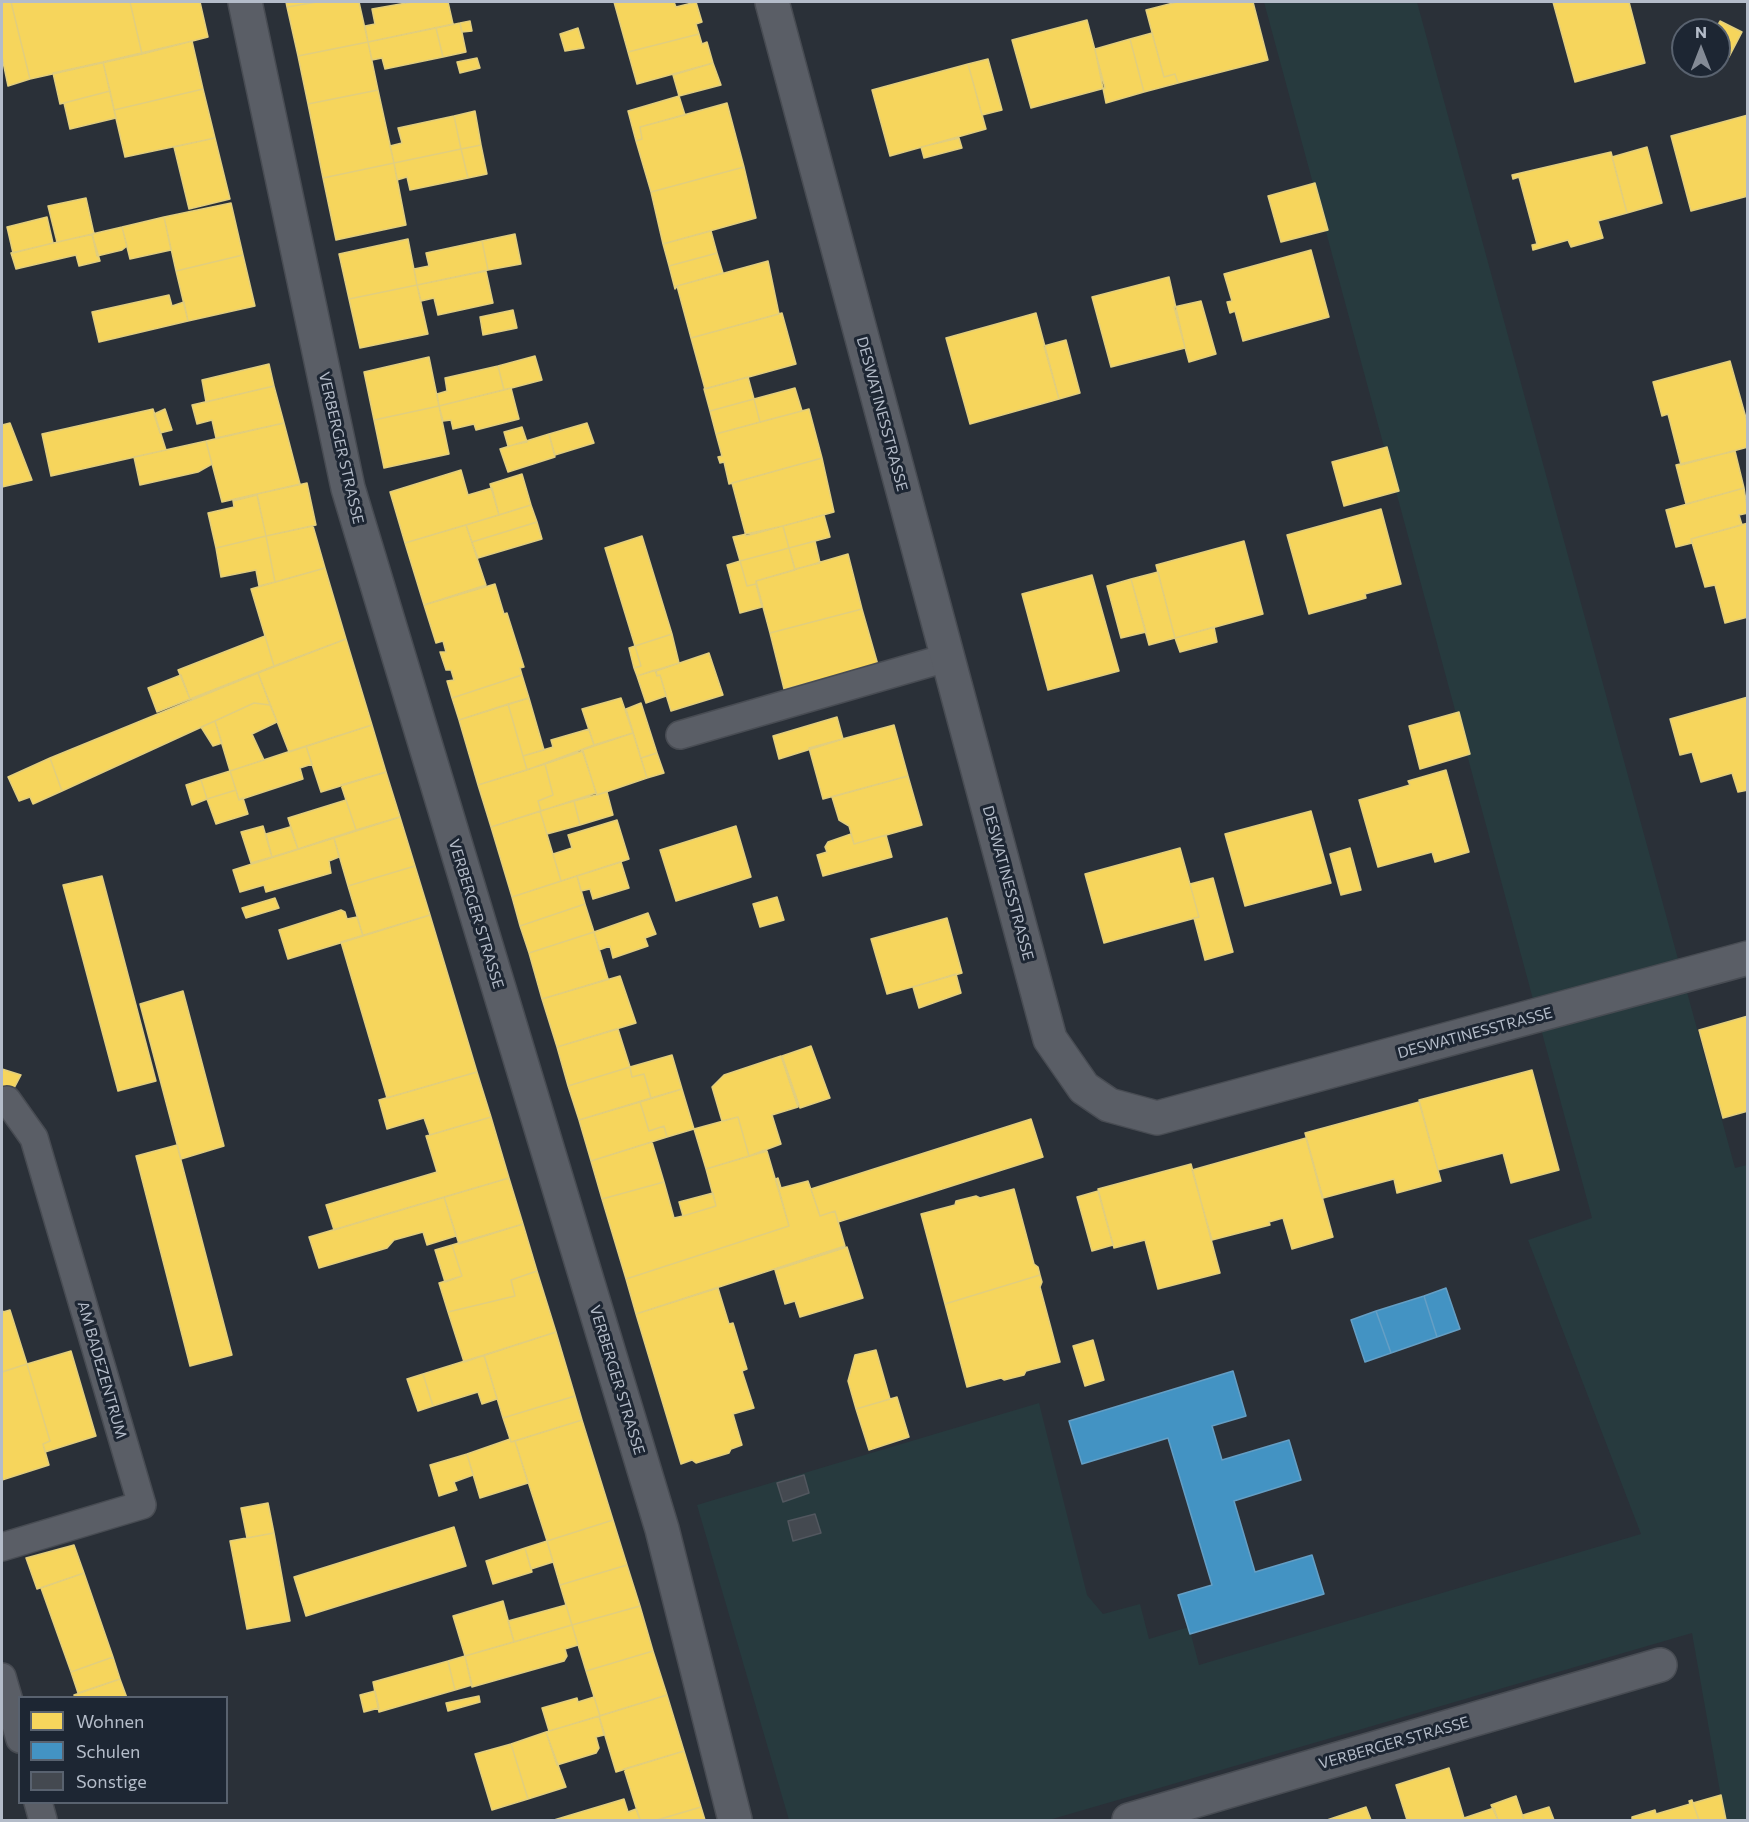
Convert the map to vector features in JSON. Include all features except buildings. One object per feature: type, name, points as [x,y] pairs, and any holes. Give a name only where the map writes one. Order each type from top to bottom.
[{"type":"street","name":"VERBERGER STRASSE","points":[[245,2],[348,488],[662,1529],[735,1821]]},
{"type":"street","name":"DESWATINESSTRASSE","points":[[772,2],[1050,1040],[1084,1088],[1109,1105],[1157,1118],[1748,957]]},
{"type":"street","name":"VERBERGER STRASSE","points":[[1128,1821],[1660,1665]]},
{"type":"lane","points":[[680,735],[946,658]]},
{"type":"lane","name":"AM BADEZENTRUM","points":[[2,1547],[142,1505],[34,1138],[7,1100]]},
{"type":"lane","points":[[2,1677],[18,1732]]},
{"type":"lane","points":[[38,1804],[43,1821]]},
{"type":"green space","points":[[1264,2],[1417,2],[1735,1168],[1747,1165],[1747,1820],[1725,1820],[1692,1633],[1049,1820],[789,1820],[697,1505],[1039,1403],[1087,1595],[1103,1614],[1140,1604],[1149,1639],[1189,1627],[1199,1665],[1641,1534],[1528,1240],[1592,1218]]}]
